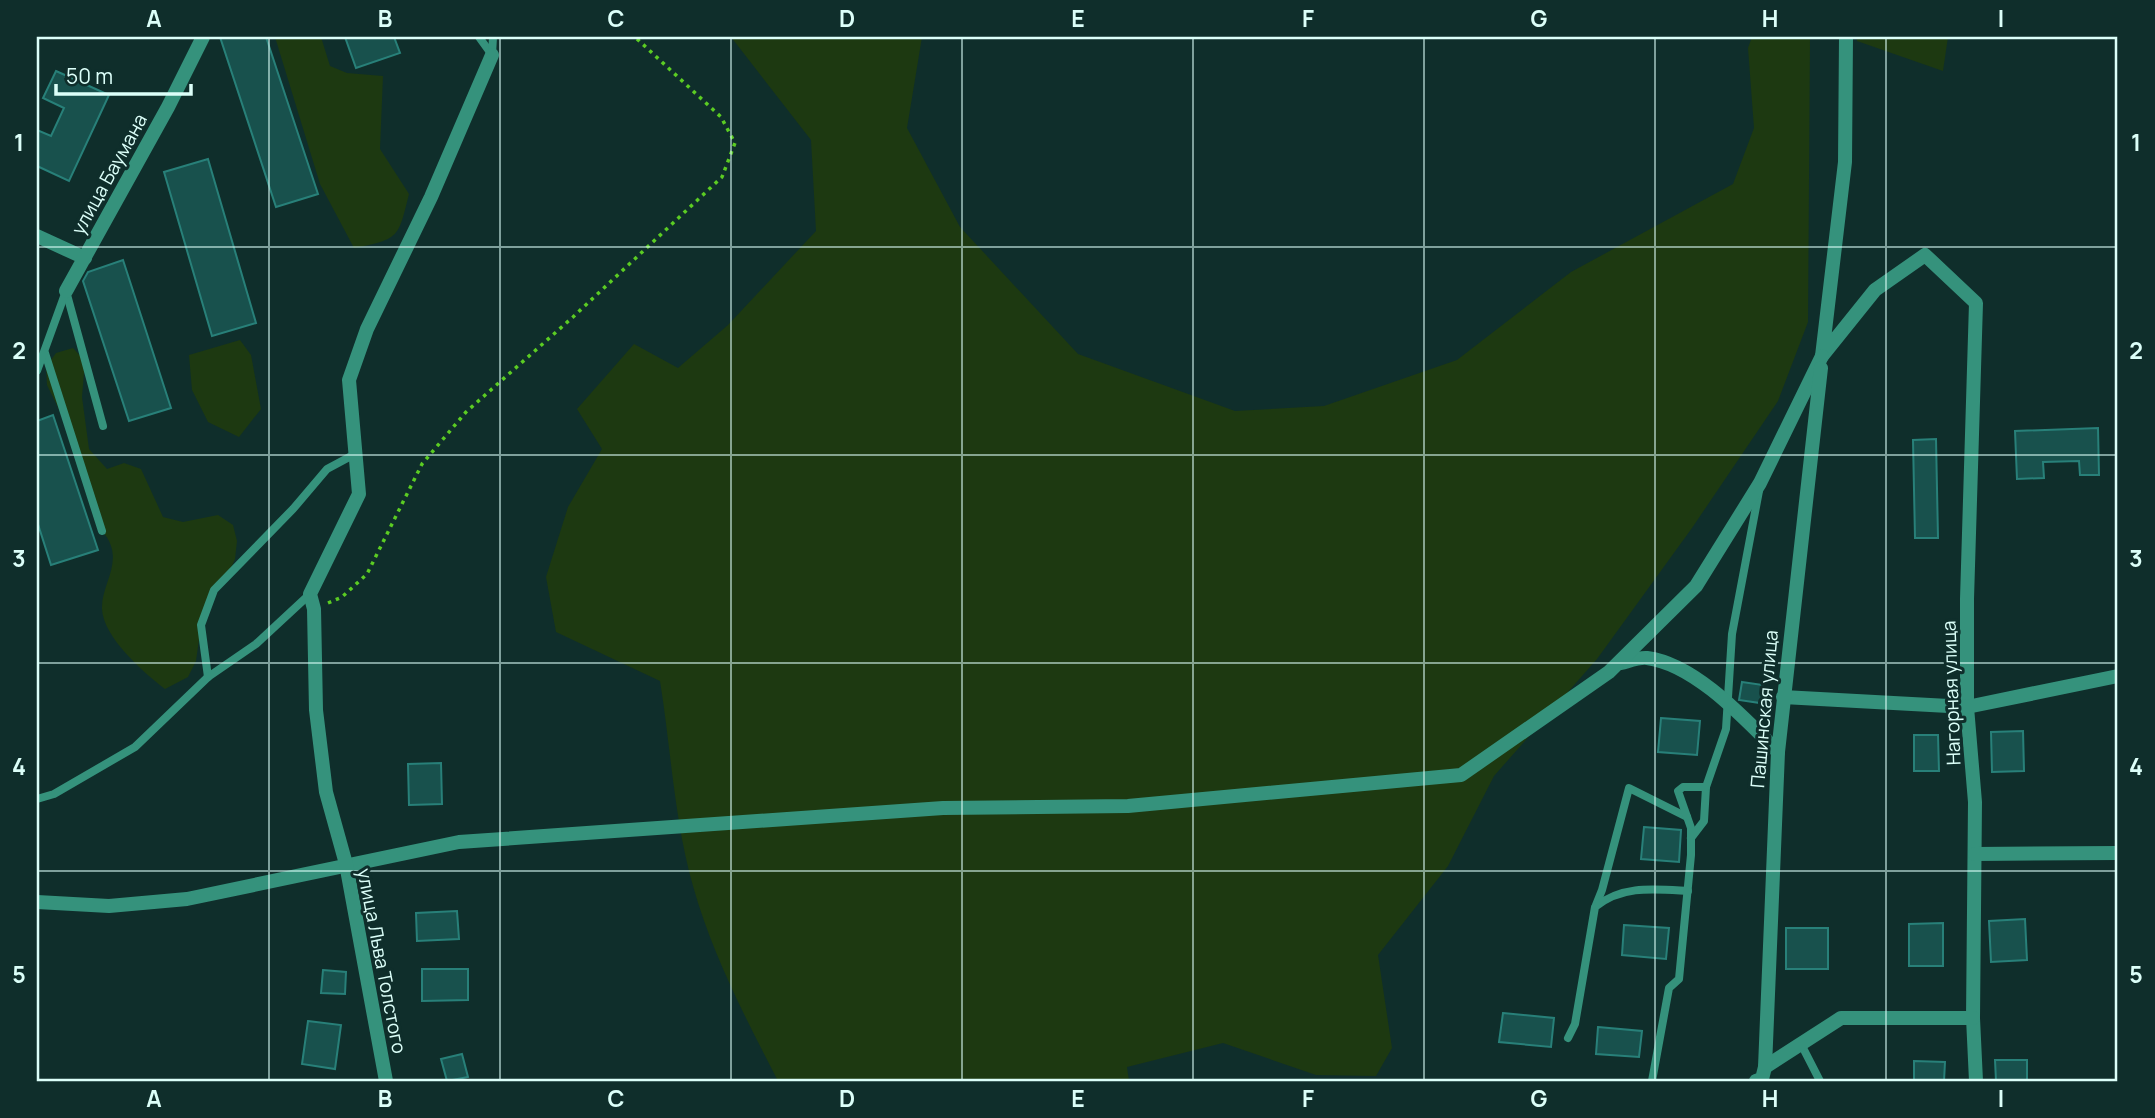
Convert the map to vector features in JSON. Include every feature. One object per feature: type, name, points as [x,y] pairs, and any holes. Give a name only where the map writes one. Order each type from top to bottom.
[{"type":"street","name":"улица Баумана","points":[[66,291],[202,37]]},
{"type":"street","name":"Пашинская улица","points":[[1765,1068],[1778,752],[1845,162],[1846,37]]},
{"type":"street","points":[[492,55],[431,197],[367,329],[349,380],[359,494],[312,601],[316,710],[326,792],[346,864],[459,842],[943,808],[1128,806],[1461,775],[1619,663],[1696,586],[1760,483],[1822,356]]},
{"type":"street","points":[[37,236],[85,258]]},
{"type":"street","name":"Нагорная улица","points":[[1822,356],[1875,290],[1925,255],[1976,303],[1967,599],[1967,707],[1975,802],[1973,1018],[1976,1081]]},
{"type":"street","points":[[1619,663],[1646,658],[1676,668],[1728,702],[1778,752]]},
{"type":"street","points":[[1783,697],[1967,707],[2118,676]]},
{"type":"street","points":[[1975,854],[2118,853]]},
{"type":"street","name":"улица Льва Толстого","points":[[37,902],[109,906],[187,899],[346,864],[386,1081]]},
{"type":"street","points":[[1756,1081],[1762,1079],[1765,1068],[1841,1018],[1973,1018]]},
{"type":"lane","points":[[479,37],[492,55]]},
{"type":"lane","points":[[492,55],[493,37]]},
{"type":"lane","points":[[37,371],[66,291]]},
{"type":"lane","points":[[66,291],[103,426]]},
{"type":"lane","points":[[45,354],[102,531]]},
{"type":"lane","points":[[208,677],[201,625],[214,590],[293,509],[327,469],[355,454]]},
{"type":"lane","points":[[1691,838],[1704,821],[1706,787],[1726,729],[1732,635],[1760,483]]},
{"type":"lane","points":[[37,799],[54,794],[135,747],[208,677],[312,601]]},
{"type":"lane","points":[[1652,1081],[1669,988],[1679,979],[1688,891],[1691,838],[1678,791],[1683,787],[1706,787]]},
{"type":"lane","points":[[1568,1038],[1576,1024],[1595,907],[1629,788],[1687,817]]},
{"type":"lane","points":[[1595,907],[1609,895],[1644,888],[1688,891]]},
{"type":"lane","points":[[1801,1044],[1820,1081]]},
{"type":"path","points":[[312,601],[342,597],[367,574],[422,464],[466,412],[573,317],[722,177],[735,143],[721,117],[635,37]]},
{"type":"green space","points":[[275,37],[321,37],[330,66],[347,73],[383,76],[380,149],[409,194],[399,228],[389,239],[354,248],[320,184]]},
{"type":"green space","points":[[731,37],[922,37],[907,128],[960,227],[1078,354],[1235,411],[1324,406],[1457,360],[1571,272],[1733,184],[1754,128],[1748,48],[1752,37],[1810,37],[1808,322],[1778,401],[1692,528],[1597,659],[1494,776],[1448,866],[1378,955],[1392,1048],[1376,1076],[1316,1075],[1223,1043],[1127,1067],[1129,1081],[778,1081],[720,961],[693,886],[677,810],[660,681],[556,632],[546,577],[568,507],[602,449],[577,409],[634,344],[678,368],[728,325],[816,231],[811,140]]},
{"type":"green space","points":[[1857,37],[1948,37],[1943,71],[1857,41]]},
{"type":"green space","points":[[240,340],[251,355],[261,409],[239,437],[208,422],[192,390],[189,355]]},
{"type":"green space","points":[[73,348],[85,361],[82,397],[89,449],[107,469],[124,463],[141,469],[163,517],[183,522],[218,515],[233,525],[237,541],[235,559],[228,575],[214,590],[201,625],[196,661],[188,677],[165,689],[126,654],[104,620],[103,599],[113,561],[112,551],[102,531],[78,448],[47,385],[46,367],[56,353]]},
{"type":"building","points":[[220,37],[266,37],[318,194],[276,207]]},
{"type":"building","points":[[345,37],[394,37],[400,53],[356,68]]},
{"type":"building","points":[[56,71],[109,95],[69,181],[37,166],[37,130],[51,136],[64,108],[43,98]]},
{"type":"building","points":[[208,159],[256,323],[212,336],[164,172]]},
{"type":"building","points":[[123,260],[171,408],[129,421],[83,281],[88,272]]},
{"type":"building","points":[[53,415],[98,550],[51,565],[37,521],[37,421]]},
{"type":"building","points":[[2098,428],[2099,475],[2080,475],[2079,461],[2043,462],[2044,478],[2017,479],[2015,431]]},
{"type":"building","points":[[1936,439],[1938,538],[1915,538],[1913,440]]},
{"type":"building","points":[[1742,682],[1763,685],[1760,703],[1739,700]]},
{"type":"building","points":[[1661,718],[1700,721],[1697,755],[1658,752]]},
{"type":"building","points":[[2023,731],[2024,771],[1992,772],[1991,732]]},
{"type":"building","points":[[1914,735],[1938,735],[1939,771],[1914,771]]},
{"type":"building","points":[[441,763],[442,804],[409,805],[408,764]]},
{"type":"building","points":[[1644,827],[1681,830],[1679,862],[1641,859]]},
{"type":"building","points":[[457,911],[459,939],[417,941],[416,913]]},
{"type":"building","points":[[2025,919],[2027,960],[1991,962],[1989,921]]},
{"type":"building","points":[[1943,923],[1943,966],[1909,966],[1909,924]]},
{"type":"building","points":[[1624,925],[1669,928],[1666,959],[1622,955]]},
{"type":"building","points":[[1786,928],[1828,928],[1828,969],[1786,969]]},
{"type":"building","points":[[422,969],[468,969],[468,1000],[422,1001]]},
{"type":"building","points":[[323,970],[346,972],[345,994],[321,993]]},
{"type":"building","points":[[1503,1013],[1554,1018],[1551,1047],[1499,1042]]},
{"type":"building","points":[[308,1021],[341,1025],[335,1069],[302,1064]]},
{"type":"building","points":[[1598,1027],[1642,1031],[1639,1057],[1596,1054]]},
{"type":"building","points":[[462,1054],[468,1077],[447,1081],[441,1059]]},
{"type":"building","points":[[1995,1060],[2027,1060],[2027,1081],[1996,1081]]},
{"type":"building","points":[[1914,1061],[1945,1062],[1944,1081],[1914,1081]]}]
